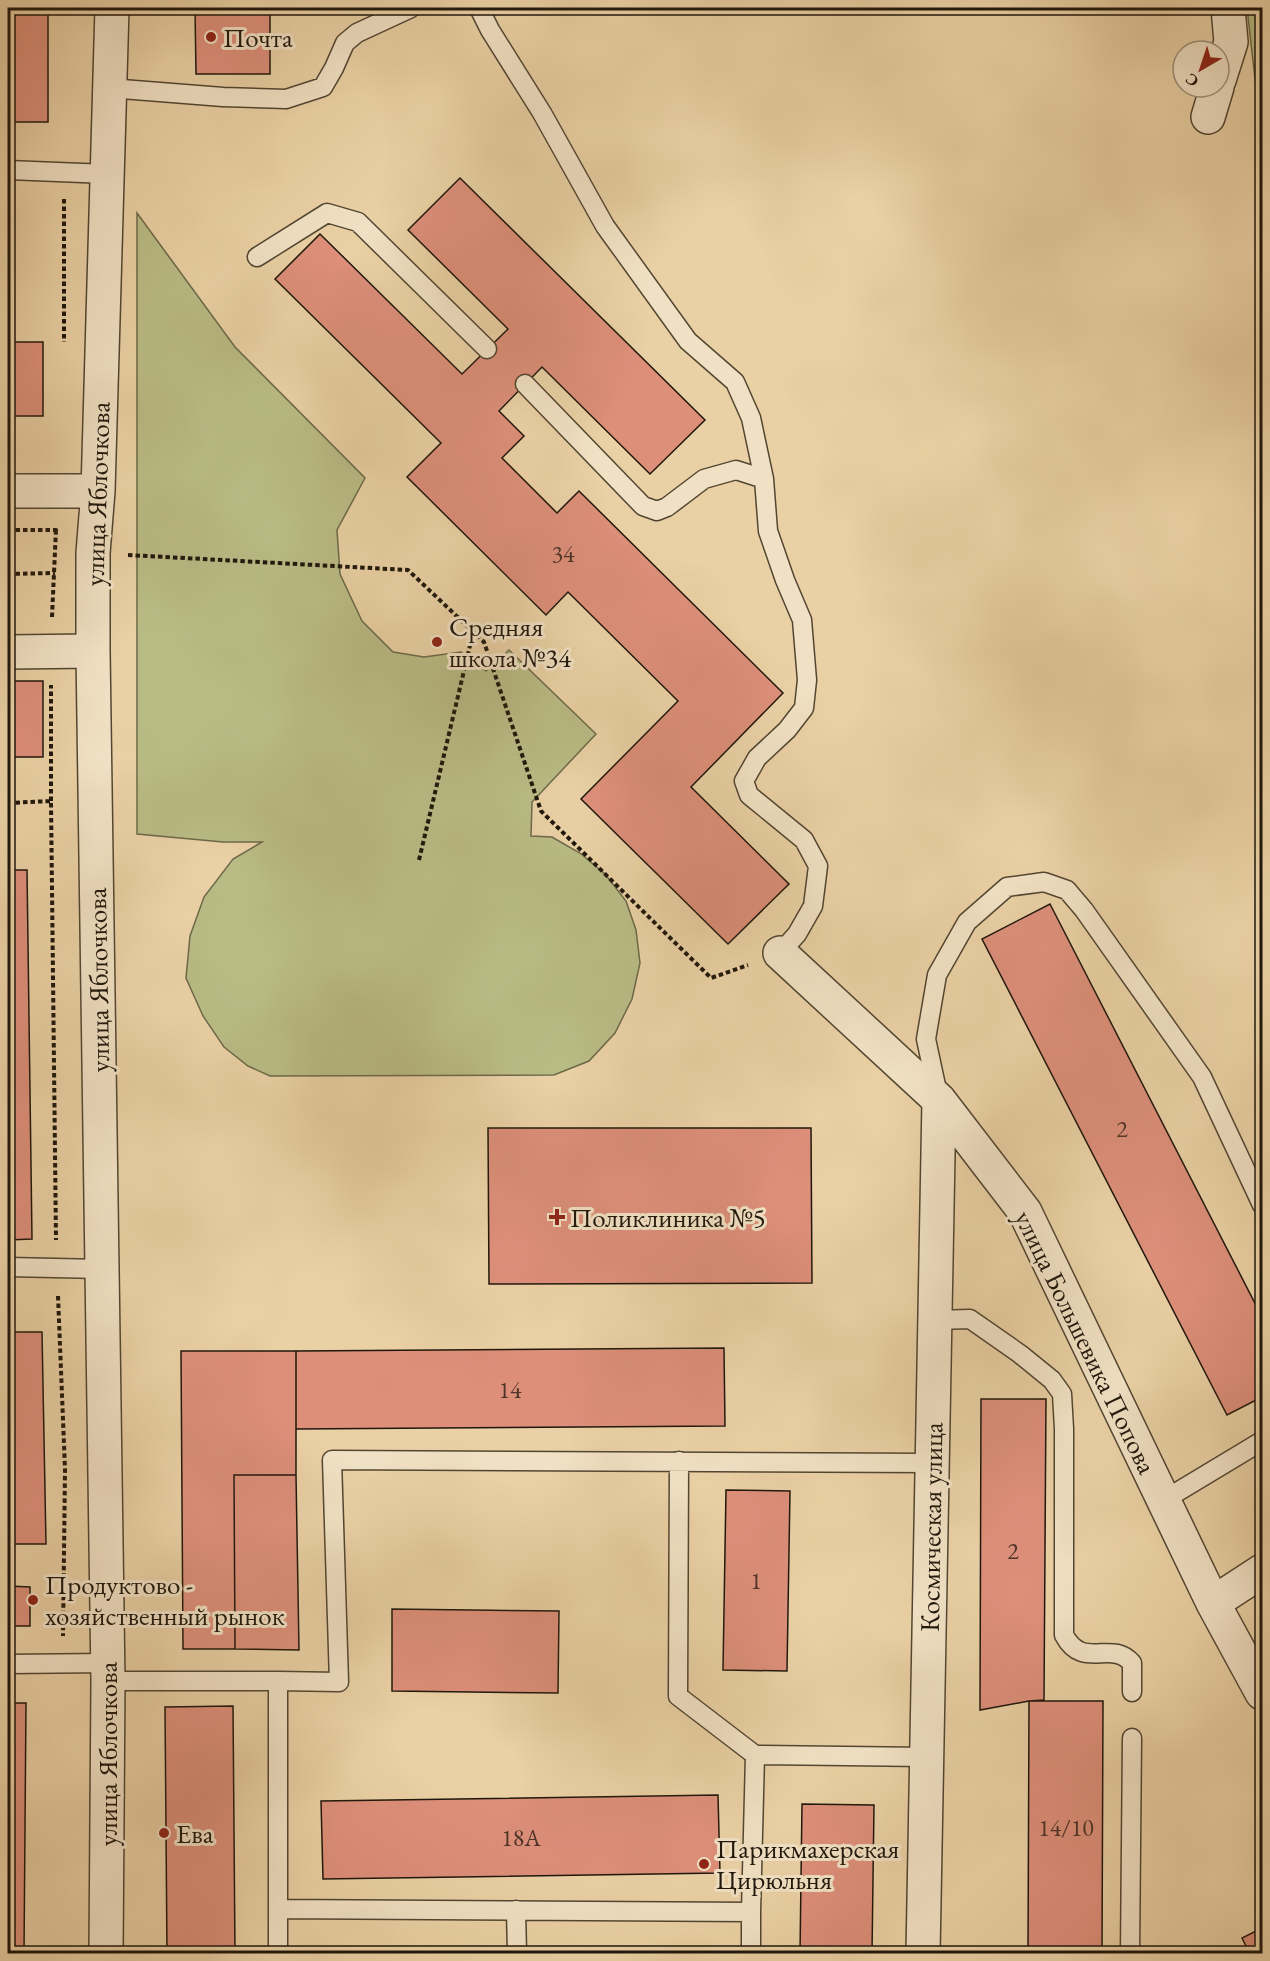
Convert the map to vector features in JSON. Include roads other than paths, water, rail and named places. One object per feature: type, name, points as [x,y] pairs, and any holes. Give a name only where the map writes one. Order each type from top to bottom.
[{"type":"street","name":"улица Яблочкова","points":[[106,1953],[108,1672],[93,553],[98,491],[112,8]]},
{"type":"street","points":[[1228,8],[1231,39]]},
{"type":"street","points":[[8,491],[98,491]]},
{"type":"street","points":[[8,652],[93,651]]},
{"type":"street","name":"улица Большевика Попова","points":[[780,953],[939,1100],[1025,1212],[1213,1603],[1263,1693]]},
{"type":"street","name":"Космическая улица","points":[[923,1953],[939,1100]]},
{"type":"street","points":[[1213,1603],[1263,1571]]},
{"type":"lane","points":[[109,88],[223,97],[286,99],[323,87],[345,43],[357,33],[411,8]]},
{"type":"lane","points":[[479,8],[490,30],[542,113],[605,226],[688,341],[735,382],[751,418],[764,478],[768,531],[802,620],[807,681],[804,708],[787,730],[757,758],[744,781],[749,795],[804,840],[818,866],[813,906],[797,934],[780,953]]},
{"type":"lane","points":[[8,170],[107,174]]},
{"type":"lane","points":[[257,257],[327,213],[358,222],[488,349]]},
{"type":"lane","points":[[525,384],[643,506],[657,511],[667,507],[704,479],[736,470],[764,478]]},
{"type":"lane","points":[[939,1100],[926,1040],[937,975],[967,921],[1007,887],[1044,882],[1067,890],[1084,910],[1202,1077],[1263,1205]]},
{"type":"lane","points":[[8,1268],[102,1269]]},
{"type":"lane","points":[[935,1320],[970,1319],[1052,1380],[1062,1394],[1064,1635],[1076,1651],[1115,1653],[1127,1657],[1132,1663],[1132,1692]]},
{"type":"lane","points":[[1164,1500],[1263,1441]]},
{"type":"lane","points":[[8,1664],[63,1663],[108,1672],[339,1682],[332,1460],[932,1463]]},
{"type":"lane","points":[[679,1461],[678,1696],[755,1755],[927,1757]]},
{"type":"lane","points":[[278,1681],[278,1953]]},
{"type":"lane","points":[[1130,1953],[1132,1738]]},
{"type":"lane","points":[[751,1953],[755,1755]]},
{"type":"lane","points":[[278,1909],[751,1912]]},
{"type":"lane","points":[[516,1910],[517,1953]]},
{"type":"place","name":"Почта","points":[[211,37]]},
{"type":"place","name":"Средняя школа №34","points":[[437,642]]},
{"type":"place","name":"Поликлиника №5","points":[[557,1217]]},
{"type":"place","name":"Продуктово - хозяйственный рынок","points":[[33,1600]]},
{"type":"place","name":"Ева","points":[[164,1833]]},
{"type":"place","name":"Парикмахерская Цирюльня","points":[[704,1864]]}]
